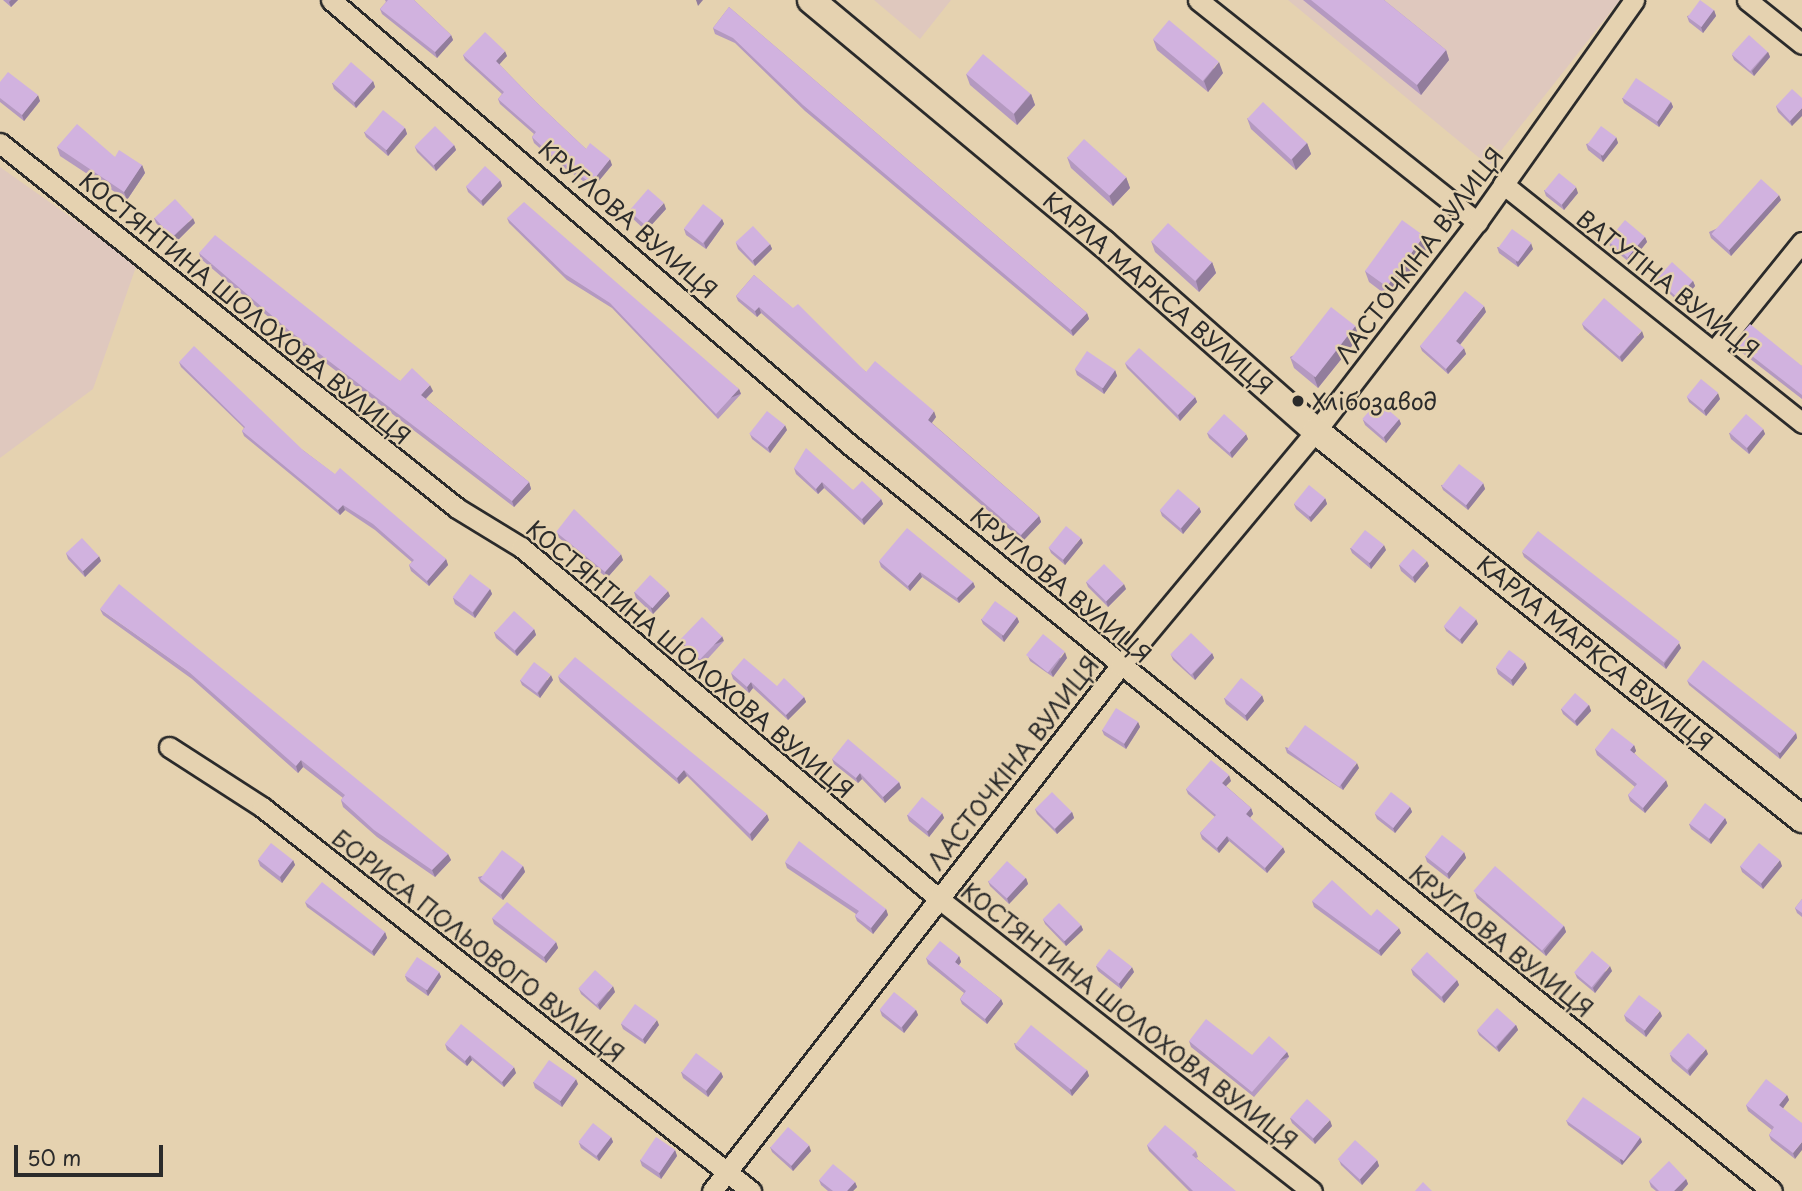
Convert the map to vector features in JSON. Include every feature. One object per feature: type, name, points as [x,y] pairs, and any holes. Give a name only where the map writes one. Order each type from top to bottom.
[{"type":"street","name":"КРУГЛОВА ВУЛИЦЯ","points":[[331,0],[1120,666],[1773,1191]]},
{"type":"street","name":"КАРЛА МАРКСА ВУЛИЦЯ","points":[[810,0],[1103,243],[1316,431],[1802,819]]},
{"type":"street","points":[[1198,0],[1477,222]]},
{"type":"street","name":"ЛАСТОЧКІНА ВУЛИЦЯ","points":[[712,1191],[1120,666],[1316,431],[1477,222],[1634,0]]},
{"type":"street","points":[[1747,0],[1802,44]]},
{"type":"street","name":"КОСТЯНТИНА ШОЛОХОВА ВУЛИЦЯ","points":[[0,143],[457,509],[521,547],[938,898],[1312,1191]]},
{"type":"street","name":"ВАТУТІНА ВУЛИЦЯ","points":[[1503,184],[1802,423]]},
{"type":"street","points":[[1714,351],[1802,242]]},
{"type":"street","name":"БОРИСА ПОЛЬОВОГО ВУЛИЦЯ","points":[[169,747],[262,807],[751,1191]]},
{"type":"shaded area","points":[[874,0],[951,0],[920,39]]},
{"type":"shaded area","points":[[1288,0],[1620,0],[1489,166]]},
{"type":"shaded area","points":[[0,167],[137,264],[93,389],[0,458]]},
{"type":"building","points":[[388,0],[414,0],[451,35],[435,52],[380,9]]},
{"type":"building","points":[[1311,0],[1384,0],[1446,50],[1417,85]]},
{"type":"building","points":[[1700,0],[1714,10],[1701,27],[1688,17]]},
{"type":"building","points":[[729,7],[1087,313],[1071,330],[803,105],[733,38],[713,28]]},
{"type":"building","points":[[1169,20],[1219,62],[1203,81],[1153,39]]},
{"type":"building","points":[[485,32],[505,51],[496,61],[536,102],[586,149],[590,143],[610,159],[591,183],[550,154],[532,137],[536,132],[498,99],[504,92],[463,55]]},
{"type":"building","points":[[1749,35],[1768,52],[1750,71],[1732,54]]},
{"type":"building","points":[[983,54],[1030,94],[1014,114],[966,74]]},
{"type":"building","points":[[351,62],[373,81],[355,102],[333,83]]},
{"type":"building","points":[[8,72],[38,95],[22,115],[0,98],[0,82]]},
{"type":"building","points":[[1636,78],[1671,101],[1657,121],[1623,98]]},
{"type":"building","points":[[1792,89],[1802,98],[1802,108],[1790,121],[1776,106]]},
{"type":"building","points":[[1263,102],[1307,143],[1291,160],[1247,119]]},
{"type":"building","points":[[383,110],[405,128],[387,150],[365,133]]},
{"type":"building","points":[[77,124],[115,157],[119,150],[142,165],[124,192],[57,147]]},
{"type":"building","points":[[435,126],[454,145],[434,166],[414,147]]},
{"type":"building","points":[[1601,126],[1616,137],[1603,156],[1587,145]]},
{"type":"building","points":[[1084,139],[1126,177],[1110,196],[1067,158]]},
{"type":"building","points":[[485,166],[500,180],[481,201],[466,186]]},
{"type":"building","points":[[1559,173],[1576,187],[1562,205],[1545,191]]},
{"type":"building","points":[[1761,179],[1779,195],[1729,250],[1711,234]]},
{"type":"building","points":[[648,189],[664,203],[645,225],[629,211]]},
{"type":"building","points":[[175,199],[193,218],[172,237],[155,218]]},
{"type":"building","points":[[524,202],[739,389],[716,414],[610,303],[565,274],[507,218]]},
{"type":"building","points":[[703,204],[722,219],[703,243],[684,228]]},
{"type":"building","points":[[1402,220],[1424,236],[1387,287],[1365,271]]},
{"type":"building","points":[[1625,220],[1645,237],[1628,257],[1608,241]]},
{"type":"building","points":[[1168,223],[1212,262],[1195,281],[1151,242]]},
{"type":"building","points":[[753,226],[770,244],[752,261],[735,242]]},
{"type":"building","points":[[1512,229],[1531,243],[1518,262],[1498,248]]},
{"type":"building","points":[[215,235],[400,381],[412,368],[430,385],[421,395],[529,482],[512,501],[291,332],[199,253]]},
{"type":"building","points":[[1672,262],[1693,281],[1677,298],[1657,279]]},
{"type":"building","points":[[754,275],[793,308],[798,304],[866,372],[875,361],[934,411],[928,420],[1039,516],[1021,535],[759,307],[755,311],[736,296]]},
{"type":"building","points":[[1465,291],[1484,306],[1456,341],[1464,348],[1446,369],[1420,346]]},
{"type":"building","points":[[1604,298],[1642,331],[1619,356],[1582,324]]},
{"type":"building","points":[[1331,307],[1355,326],[1315,377],[1291,358]]},
{"type":"building","points":[[1750,324],[1802,366],[1802,395],[1734,342]]},
{"type":"building","points":[[194,346],[304,451],[335,474],[340,468],[446,559],[427,581],[409,565],[414,560],[373,524],[343,505],[338,510],[242,431],[245,427],[179,362]]},
{"type":"building","points":[[1139,348],[1195,397],[1178,415],[1125,363]]},
{"type":"building","points":[[1087,351],[1115,370],[1103,388],[1075,369]]},
{"type":"building","points":[[1701,379],[1718,393],[1704,411],[1687,397]]},
{"type":"building","points":[[1378,401],[1399,419],[1383,437],[1362,419]]},
{"type":"building","points":[[767,411],[785,425],[767,448],[749,434]]},
{"type":"building","points":[[1224,414],[1246,434],[1230,453],[1207,433]]},
{"type":"building","points":[[1746,414],[1763,429],[1747,448],[1730,433]]},
{"type":"building","points":[[806,448],[853,490],[862,481],[881,499],[862,519],[822,482],[816,489],[794,468]]},
{"type":"building","points":[[1459,464],[1483,483],[1466,505],[1442,486]]},
{"type":"building","points":[[1309,485],[1325,498],[1310,517],[1294,504]]},
{"type":"building","points":[[1178,489],[1199,507],[1181,529],[1160,510]]},
{"type":"building","points":[[574,509],[621,554],[605,572],[556,532]]},
{"type":"building","points":[[1066,526],[1081,538],[1063,560],[1048,548]]},
{"type":"building","points":[[907,528],[973,582],[957,598],[920,572],[908,586],[879,561]]},
{"type":"building","points":[[1365,530],[1384,545],[1370,563],[1351,548]]},
{"type":"building","points":[[1538,531],[1680,642],[1664,662],[1522,551]]},
{"type":"building","points":[[82,538],[99,556],[83,571],[66,553]]},
{"type":"building","points":[[1413,549],[1427,561],[1413,577],[1399,565]]},
{"type":"building","points":[[1104,564],[1124,584],[1106,601],[1086,582]]},
{"type":"building","points":[[470,574],[490,589],[473,612],[453,597]]},
{"type":"building","points":[[650,575],[668,591],[652,608],[635,592]]},
{"type":"building","points":[[119,584],[448,854],[432,870],[374,830],[341,800],[345,795],[301,760],[296,766],[189,672],[100,609]]},
{"type":"building","points":[[995,601],[1017,617],[1003,635],[981,620]]},
{"type":"building","points":[[1460,606],[1476,619],[1460,639],[1444,626]]},
{"type":"building","points":[[514,611],[534,629],[515,651],[495,633]]},
{"type":"building","points":[[702,617],[722,636],[700,659],[680,640]]},
{"type":"building","points":[[1191,633],[1212,653],[1191,675],[1170,655]]},
{"type":"building","points":[[1043,634],[1065,652],[1048,673],[1026,655]]},
{"type":"building","points":[[1509,650],[1525,662],[1512,680],[1496,668]]},
{"type":"building","points":[[575,657],[767,814],[750,834],[684,770],[677,778],[558,676]]},
{"type":"building","points":[[744,658],[777,686],[784,678],[804,697],[786,715],[751,682],[747,687],[731,673]]},
{"type":"building","points":[[1703,660],[1796,733],[1780,753],[1687,680]]},
{"type":"building","points":[[534,662],[551,675],[537,693],[520,680]]},
{"type":"building","points":[[1241,678],[1262,695],[1246,715],[1225,698]]},
{"type":"building","points":[[1575,693],[1589,705],[1575,721],[1561,709]]},
{"type":"building","points":[[1116,708],[1138,722],[1124,744],[1102,730]]},
{"type":"building","points":[[1305,725],[1357,763],[1339,787],[1287,749]]},
{"type":"building","points":[[1612,728],[1634,745],[1630,750],[1666,780],[1643,808],[1628,795],[1637,784],[1595,749]]},
{"type":"building","points":[[848,739],[899,782],[883,797],[860,773],[856,778],[832,759]]},
{"type":"building","points":[[1211,760],[1229,775],[1222,783],[1251,808],[1246,814],[1283,847],[1265,868],[1227,836],[1217,848],[1200,833],[1216,815],[1186,789]]},
{"type":"building","points":[[1052,792],[1072,812],[1055,829],[1035,809]]},
{"type":"building","points":[[1391,792],[1410,807],[1393,828],[1374,813]]},
{"type":"building","points":[[922,797],[942,813],[928,831],[908,815]]},
{"type":"building","points":[[1705,803],[1725,818],[1709,839],[1689,824]]},
{"type":"building","points":[[1442,835],[1464,852],[1447,874],[1425,856]]},
{"type":"building","points":[[799,841],[886,909],[871,928],[855,916],[859,911],[785,862]]},
{"type":"building","points":[[271,843],[293,860],[280,877],[258,860]]},
{"type":"building","points":[[1759,843],[1780,860],[1761,883],[1740,866]]},
{"type":"building","points":[[502,850],[523,866],[501,894],[480,879]]},
{"type":"building","points":[[1007,861],[1026,878],[1007,899],[988,882]]},
{"type":"building","points":[[1495,866],[1564,926],[1542,951],[1473,891]]},
{"type":"building","points":[[1332,880],[1371,916],[1377,909],[1399,928],[1379,950],[1312,901]]},
{"type":"building","points":[[322,882],[385,932],[372,951],[305,902]]},
{"type":"building","points":[[1802,899],[1802,913],[1795,908]]},
{"type":"building","points":[[507,902],[556,942],[544,957],[492,918]]},
{"type":"building","points":[[1059,903],[1081,925],[1065,941],[1043,919]]},
{"type":"building","points":[[940,941],[959,956],[955,962],[1001,999],[985,1019],[960,999],[966,991],[926,958]]},
{"type":"building","points":[[1109,949],[1132,967],[1119,983],[1096,966]]},
{"type":"building","points":[[1592,951],[1610,966],[1592,987],[1574,972]]},
{"type":"building","points":[[1427,952],[1457,980],[1441,997],[1411,969]]},
{"type":"building","points":[[417,957],[439,972],[427,990],[405,975]]},
{"type":"building","points":[[595,970],[613,986],[596,1005],[578,989]]},
{"type":"building","points":[[894,992],[916,1010],[901,1027],[880,1010]]},
{"type":"building","points":[[1639,995],[1660,1011],[1645,1031],[1624,1015]]},
{"type":"building","points":[[635,1004],[657,1020],[643,1039],[621,1023]]},
{"type":"building","points":[[1497,1008],[1516,1025],[1496,1047],[1477,1030]]},
{"type":"building","points":[[1206,1019],[1252,1055],[1269,1036],[1287,1052],[1252,1092],[1189,1041]]},
{"type":"building","points":[[461,1024],[514,1067],[502,1082],[470,1055],[465,1061],[445,1044]]},
{"type":"building","points":[[1031,1025],[1087,1070],[1071,1090],[1015,1044]]},
{"type":"building","points":[[1688,1033],[1706,1049],[1687,1070],[1669,1054]]},
{"type":"building","points":[[696,1053],[721,1072],[706,1091],[682,1072]]},
{"type":"building","points":[[549,1060],[576,1079],[561,1101],[534,1082]]},
{"type":"building","points":[[1766,1079],[1787,1095],[1779,1105],[1802,1123],[1802,1142],[1793,1153],[1769,1135],[1774,1127],[1746,1105]]},
{"type":"building","points":[[1583,1097],[1640,1137],[1624,1161],[1566,1121]]},
{"type":"building","points":[[1307,1099],[1330,1120],[1313,1138],[1290,1118]]},
{"type":"building","points":[[593,1123],[611,1137],[596,1156],[578,1142]]},
{"type":"building","points":[[1165,1125],[1196,1151],[1192,1155],[1236,1191],[1193,1191],[1147,1145]]},
{"type":"building","points":[[788,1127],[809,1145],[791,1166],[770,1147]]},
{"type":"building","points":[[656,1137],[675,1150],[659,1173],[640,1160]]},
{"type":"building","points":[[1355,1140],[1377,1160],[1360,1179],[1338,1159]]},
{"type":"building","points":[[1669,1161],[1686,1179],[1674,1191],[1659,1191],[1649,1181]]},
{"type":"building","points":[[833,1164],[855,1182],[847,1191],[833,1191],[819,1180]]},
{"type":"building","points":[[1423,1182],[1432,1191],[1415,1191]]},
{"type":"place","name":"Хлібозавод","points":[[1298,401]]}]
